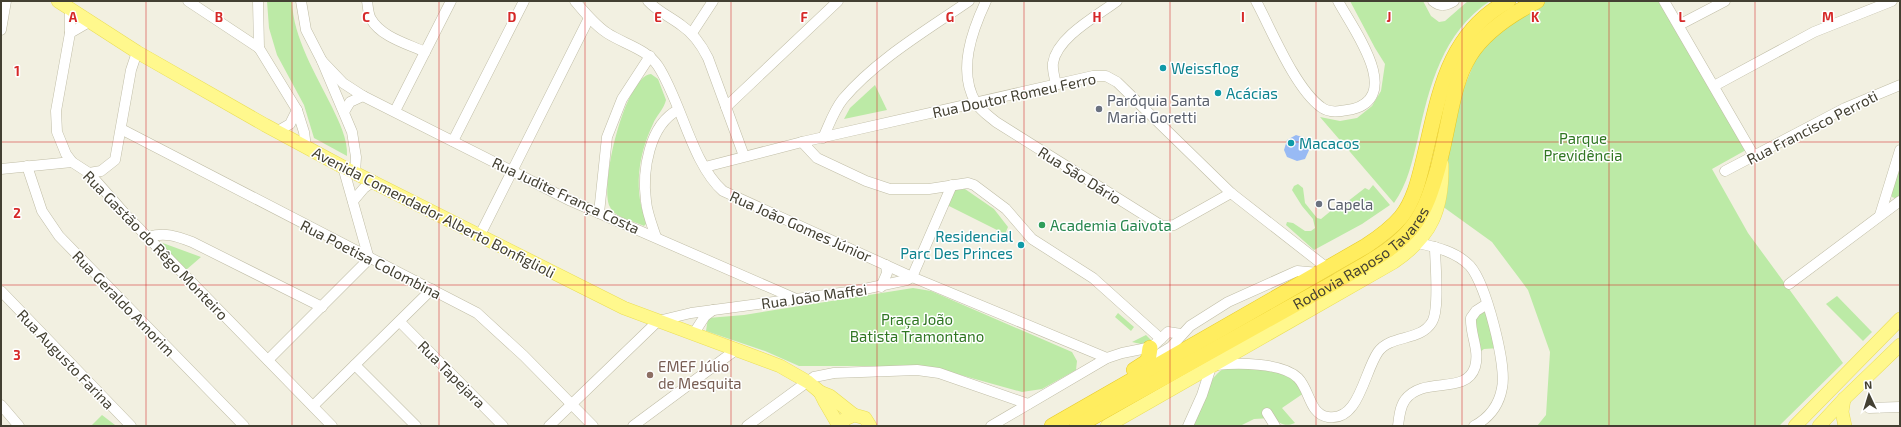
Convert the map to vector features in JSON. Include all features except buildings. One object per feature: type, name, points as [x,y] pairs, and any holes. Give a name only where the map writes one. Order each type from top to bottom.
[{"type":"highway","name":"Rodovia Raposo Tavares","points":[[1077,420],[1380,236],[1401,217],[1418,182],[1441,85],[1448,69],[1463,40],[1476,25],[1508,1]]},
{"type":"highway","name":"Rodovia Raposo Tavares","points":[[1052,426],[1077,420],[1337,281],[1388,249],[1401,239],[1423,211],[1435,178],[1454,91],[1467,59],[1479,42],[1494,27],[1537,1]]},
{"type":"highway","points":[[1077,420],[1088,398],[1157,345]]},
{"type":"main road","name":"Avenida Comendador Alberto Bonfiglioli","points":[[63,4],[137,52],[276,132],[603,298],[658,321],[778,365],[830,396],[854,415],[865,418],[870,426]]},
{"type":"main road","points":[[1107,426],[1394,262],[1418,243],[1427,231],[1441,198],[1441,154]]},
{"type":"main road","points":[[1795,426],[1900,319]]},
{"type":"main road","points":[[1806,415],[1821,426],[1844,399],[1900,345]]},
{"type":"main road","points":[[815,387],[840,426],[845,419],[854,415]]},
{"type":"main road","points":[[1844,399],[1842,412],[1845,426]]},
{"type":"street","points":[[188,1],[259,48],[297,110],[304,132],[306,147]]},
{"type":"street","points":[[258,1],[259,48]]},
{"type":"street","points":[[301,1],[306,30],[322,61],[352,132],[355,146],[355,173]]},
{"type":"street","points":[[367,1],[371,18],[376,26],[384,32],[425,52]]},
{"type":"street","points":[[396,111],[451,1]]},
{"type":"street","points":[[453,141],[524,1]]},
{"type":"street","name":"Rua João Gomes Júnior","points":[[575,1],[589,18],[606,32],[650,56],[665,79],[705,166],[716,184],[732,196],[886,265],[1108,358]]},
{"type":"street","points":[[648,1],[659,12],[692,33],[708,58],[744,156]]},
{"type":"street","points":[[692,33],[713,1]]},
{"type":"street","points":[[726,106],[838,1]]},
{"type":"street","points":[[823,138],[839,106],[858,84],[904,47],[969,1]]},
{"type":"street","points":[[976,103],[968,84],[968,55],[973,36],[986,1]]},
{"type":"street","points":[[1056,85],[1053,65],[1055,56],[1063,42],[1117,1]]},
{"type":"street","points":[[1256,1],[1301,86],[1321,108],[1339,112],[1355,108],[1368,100],[1372,95],[1376,82],[1370,60],[1338,1]]},
{"type":"street","points":[[1433,1],[1438,5],[1444,5],[1454,1]]},
{"type":"street","points":[[1664,1],[1754,156]]},
{"type":"street","points":[[1679,25],[1725,1]]},
{"type":"street","points":[[1714,86],[1814,32],[1892,1]]},
{"type":"street","points":[[1,30],[6,2]]},
{"type":"street","name":"Rua Gastão do Rêgo Monteiro","points":[[63,4],[70,33],[56,111],[57,132],[66,154],[72,162],[89,173],[148,237],[332,426]]},
{"type":"street","points":[[480,235],[589,18]]},
{"type":"street","points":[[70,33],[89,22]]},
{"type":"street","points":[[89,173],[101,171],[115,160],[131,70],[137,52]]},
{"type":"street","points":[[599,213],[607,137],[622,99],[650,56]]},
{"type":"street","name":"Rua Judite França Costa","points":[[322,61],[343,83],[363,96],[396,111],[571,201],[794,298]]},
{"type":"street","name":"Rua Doutor Romeu Ferro","points":[[705,166],[802,142],[1093,76],[1106,76],[1112,78],[1231,193],[1323,270]]},
{"type":"street","name":"Rua Francisco Perroti","points":[[1725,172],[1845,108],[1900,85]]},
{"type":"street","points":[[344,112],[350,102],[363,96]]},
{"type":"street","name":"Rua São Dário","points":[[976,103],[996,122],[1162,226],[1174,225],[1231,193]]},
{"type":"street","points":[[276,132],[290,124],[297,110]]},
{"type":"street","points":[[656,237],[646,198],[649,154],[656,133],[661,124],[671,113],[678,110]]},
{"type":"street","name":"Rua Poetisa Colombina","points":[[121,129],[143,139],[369,259],[466,307],[490,324],[593,426]]},
{"type":"street","points":[[802,142],[818,158],[866,181],[890,189],[929,188],[968,183],[974,185],[1006,209],[1032,240],[1093,278],[1157,345],[1171,347],[1190,326],[1228,302],[1289,274],[1323,270]]},
{"type":"street","points":[[1880,215],[1900,150]]},
{"type":"street","points":[[1,169],[72,162]]},
{"type":"street","name":"Rua Geraldo Amorim","points":[[27,166],[42,211],[58,236],[244,426]]},
{"type":"street","points":[[268,360],[369,259],[343,167]]},
{"type":"street","points":[[353,201],[364,188],[374,181]]},
{"type":"street","points":[[912,276],[952,185]]},
{"type":"street","points":[[1789,284],[1900,201]]},
{"type":"street","points":[[148,237],[164,234],[186,240],[322,307]]},
{"type":"street","points":[[1418,243],[1435,247],[1460,258],[1469,266],[1480,282],[1487,304],[1501,360],[1503,387],[1494,409],[1474,426]]},
{"type":"street","points":[[1188,426],[1202,395],[1212,366],[1248,363],[1285,370],[1298,378],[1318,412],[1330,417],[1344,415],[1353,407],[1372,362],[1381,348],[1390,342],[1420,333],[1433,321],[1436,308],[1435,247]]},
{"type":"street","points":[[881,286],[887,273],[886,265]]},
{"type":"street","name":"Rua João Maffei","points":[[658,321],[677,315],[900,283],[912,276]]},
{"type":"street","points":[[313,406],[432,289]]},
{"type":"street","name":"Rua Augusto Farina","points":[[1,291],[131,426]]},
{"type":"street","points":[[1398,426],[1401,407],[1404,400],[1414,391],[1423,387],[1460,382],[1472,374],[1476,364],[1477,354],[1471,318],[1476,311],[1487,304]]},
{"type":"street","points":[[694,333],[705,316],[713,310]]},
{"type":"street","points":[[549,426],[658,321]]},
{"type":"street","name":"Rua Tapejara","points":[[400,322],[504,426]]},
{"type":"street","points":[[991,426],[1108,358],[1127,351],[1157,345],[1182,334]]},
{"type":"street","points":[[632,426],[737,349]]},
{"type":"street","points":[[355,364],[416,426]]},
{"type":"street","points":[[747,426],[815,387],[818,375],[834,373],[917,370],[939,373],[1028,404]]},
{"type":"street","points":[[1,405],[19,426]]},
{"type":"street","points":[[1869,408],[1900,408]]},
{"type":"street","points":[[1267,413],[1275,426]]},
{"type":"green space","points":[[267,1],[292,1],[296,29],[306,56],[332,107],[345,137],[347,156],[314,138],[304,105],[277,55],[269,28]]},
{"type":"green space","points":[[1350,1],[1423,1],[1431,16],[1439,22],[1445,21],[1468,1],[1490,1],[1460,28],[1449,44],[1440,62],[1427,99],[1409,172],[1403,188],[1394,203],[1320,117],[1340,121],[1357,118],[1372,106],[1381,91],[1385,64]]},
{"type":"green space","name":"Parque Previdência","points":[[1547,1],[1659,1],[1746,150],[1712,169],[1748,233],[1843,363],[1779,426],[1537,426],[1546,415],[1550,352],[1528,290],[1492,242],[1442,206],[1448,150],[1461,95],[1482,44],[1517,16]]},
{"type":"green space","points":[[651,74],[658,79],[666,100],[664,106],[654,121],[641,161],[639,186],[640,199],[647,223],[644,226],[620,217],[612,211],[608,195],[608,178],[611,156],[624,111],[632,93],[641,79]]},
{"type":"green space","points":[[875,85],[887,110],[844,119],[850,108]]},
{"type":"green space","points":[[1900,168],[1900,197],[1897,199],[1892,197],[1891,193]]},
{"type":"green space","points":[[1298,184],[1303,188],[1305,203],[1317,218],[1321,219],[1332,210],[1343,205],[1365,188],[1369,190],[1373,185],[1390,205],[1362,224],[1314,250],[1286,225],[1287,222],[1293,223],[1305,231],[1311,231],[1315,228],[1313,219],[1302,206],[1292,190],[1294,186]]},
{"type":"green space","points":[[965,189],[994,209],[1008,227],[1005,234],[947,205],[954,190]]},
{"type":"green space","points":[[160,242],[201,257],[186,270]]},
{"type":"green space","name":"Praça João Batista Tramontano","points":[[913,288],[931,291],[1072,352],[1077,361],[1076,370],[1042,389],[1022,392],[939,369],[919,366],[799,366],[765,351],[706,331],[708,318],[744,315]]},
{"type":"green space","points":[[1837,296],[1872,332],[1863,341],[1826,304]]},
{"type":"green space","points":[[1487,304],[1499,348],[1484,349],[1477,354],[1472,317]]},
{"type":"green space","points":[[1118,313],[1134,327],[1131,331],[1115,317]]},
{"type":"green space","points":[[1146,335],[1152,341],[1145,345],[1132,342]]},
{"type":"green space","points":[[1242,367],[1281,372],[1293,376],[1304,393],[1282,408],[1295,423],[1288,425],[1283,424],[1273,418],[1254,419],[1240,426],[1190,426],[1204,393],[1214,377],[1226,368]]},
{"type":"green space","points":[[102,415],[115,425],[115,426],[91,426]]},
{"type":"water","points":[[1296,135],[1305,138],[1310,148],[1305,159],[1297,161],[1287,157],[1284,150],[1287,140]]},
{"type":"place","name":"Weissflog","points":[[1163,68]]},
{"type":"place","name":"Acácias","points":[[1218,93]]},
{"type":"place","name":"Paróquia Santa Maria Goretti","points":[[1099,109]]},
{"type":"place","name":"Macacos","points":[[1291,143]]},
{"type":"place","name":"Capela","points":[[1319,204]]},
{"type":"place","name":"Academia Gaivota","points":[[1042,225]]},
{"type":"place","name":"Residencial Parc Des Princes","points":[[1021,245]]},
{"type":"place","name":"EMEF Júlio de Mesquita","points":[[650,375]]}]
